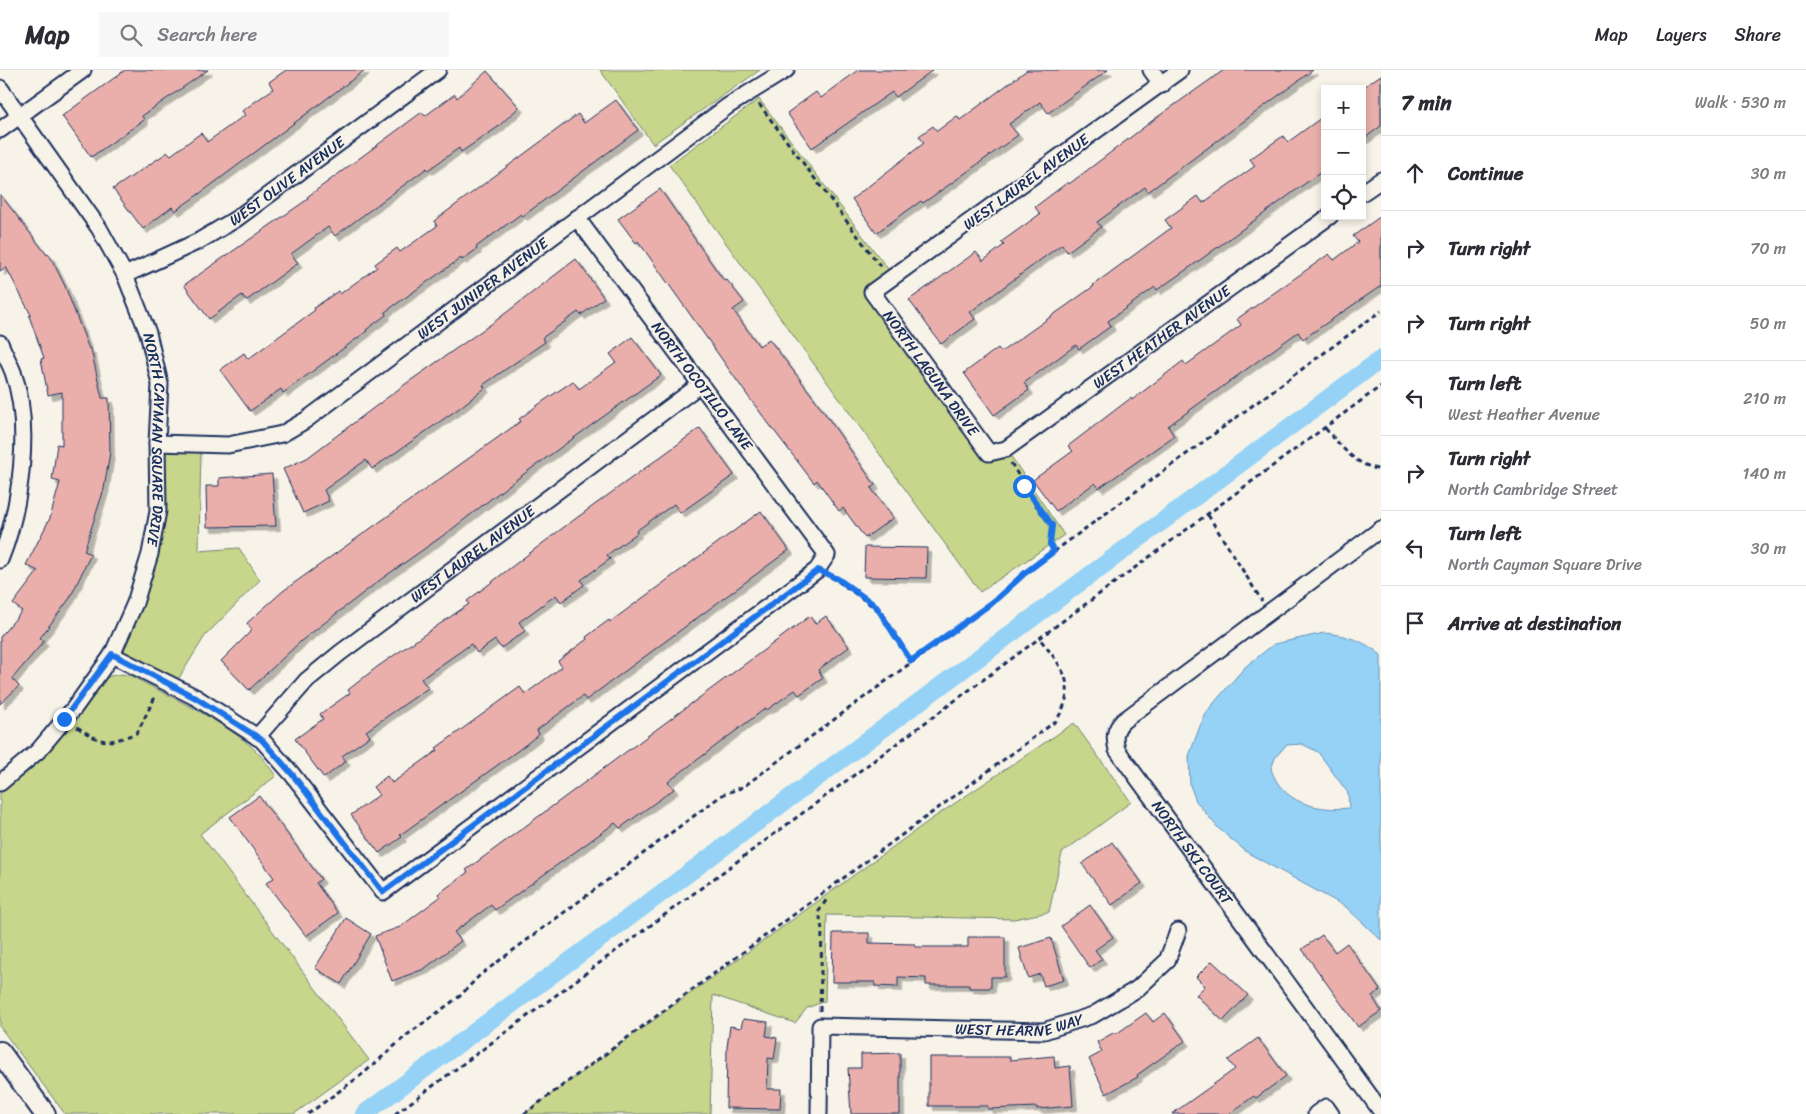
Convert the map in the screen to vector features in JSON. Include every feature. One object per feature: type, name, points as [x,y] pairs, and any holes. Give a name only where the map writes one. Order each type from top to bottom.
[{"type":"street","points":[[0,130],[83,70]]},
{"type":"street","name":"WEST OLIVE AVENUE","points":[[125,274],[199,241],[236,219],[438,70]]},
{"type":"street","name":"WEST JUNIPER AVENUE","points":[[157,443],[228,445],[282,434],[306,420],[728,106],[786,70]]},
{"type":"street","points":[[1150,70],[1162,85]]},
{"type":"street","name":"WEST LAUREL AVENUE","points":[[872,292],[1162,85],[1180,70]]},
{"type":"street","name":"NORTH CAYMAN SQUARE DRIVE","points":[[0,88],[99,228],[125,274],[148,333],[160,384],[157,443],[158,511],[150,554],[135,603],[112,654],[64,719],[38,750],[3,776]]},
{"type":"street","points":[[1366,190],[1381,180]]},
{"type":"street","name":"NORTH OCOTILLO LANE","points":[[577,218],[826,555],[818,570]]},
{"type":"street","name":"WEST HEATHER AVENUE","points":[[990,453],[1006,449],[1324,220]]},
{"type":"street","name":"NORTH LAGUNA DRIVE","points":[[872,292],[990,453]]},
{"type":"street","points":[[0,344],[13,373],[23,424],[22,475],[8,540],[0,560]]},
{"type":"street","name":"WEST LAUREL AVENUE","points":[[257,737],[307,680],[340,653],[700,384]]},
{"type":"street","points":[[1269,612],[1381,529]]},
{"type":"street","points":[[112,654],[196,698],[257,737],[292,774],[383,892],[818,570]]},
{"type":"street","name":"NORTH SKI COURT","points":[[1269,612],[1123,721],[1116,728],[1114,740],[1117,750],[1381,1111]]},
{"type":"street","name":"WEST HEARNE WAY","points":[[820,1026],[1044,1031],[1093,1015],[1137,989],[1167,961],[1178,931]]},
{"type":"street","points":[[819,1114],[820,1026]]},
{"type":"street","points":[[0,1052],[45,1114]]},
{"type":"path","points":[[759,103],[890,280]]},
{"type":"path","points":[[308,1114],[364,1073],[407,1035],[460,996],[480,975],[722,796],[743,787],[993,602],[1025,573],[1054,551],[1381,311]]},
{"type":"path","points":[[395,1114],[1381,386]]},
{"type":"path","points":[[1325,428],[1348,455],[1366,466],[1381,470]]},
{"type":"path","points":[[1006,449],[1021,480],[1052,525],[1050,544],[1054,551]]},
{"type":"path","points":[[1208,515],[1269,612]]},
{"type":"path","points":[[818,570],[838,579],[876,606],[911,661]]},
{"type":"path","points":[[524,1114],[1056,721],[1066,706],[1069,689],[1064,671],[1040,639]]},
{"type":"path","points":[[64,719],[94,739],[106,742],[137,733],[163,681]]},
{"type":"path","points":[[820,1026],[822,930],[819,911],[827,899]]},
{"type":"green space","points":[[600,70],[760,70],[653,144]]},
{"type":"green space","points":[[759,99],[894,277],[873,292],[989,452],[1006,449],[1064,535],[980,592],[669,165]]},
{"type":"green space","points":[[157,443],[201,444],[199,551],[239,548],[260,580],[205,636],[174,686],[112,655],[158,511]]},
{"type":"green space","points":[[122,674],[131,676],[230,730],[257,752],[276,776],[200,834],[369,1060],[294,1114],[65,1114],[0,1027],[0,793],[29,771],[104,680],[110,676]]},
{"type":"green space","points":[[1074,723],[1131,802],[1062,853],[1049,912],[1014,919],[827,915],[825,1001],[807,1008],[795,1023],[713,995],[710,1114],[524,1114],[930,820]]},
{"type":"water","points":[[1324,633],[1354,639],[1381,655],[1381,940],[1346,907],[1248,853],[1218,828],[1196,801],[1190,785],[1189,756],[1208,710],[1245,667],[1274,644]],"holes":[[[1302,744],[1318,752],[1348,793],[1349,808],[1324,808],[1302,802],[1283,790],[1276,781],[1271,769],[1275,758],[1286,745]]]},
{"type":"building","points":[[125,70],[208,70],[142,116],[144,120],[91,157],[62,116]]},
{"type":"building","points":[[286,70],[365,70],[206,189],[175,211],[172,207],[143,229],[113,189],[168,152],[171,155],[201,133],[207,142],[245,115],[242,111],[273,89],[269,82]]},
{"type":"building","points":[[858,70],[933,70],[896,97],[892,92],[812,148],[787,113],[816,92],[821,98]]},
{"type":"building","points":[[1027,70],[1108,70],[1048,113],[1040,102],[1009,124],[1018,135],[923,203],[921,201],[876,233],[852,199],[924,143],[919,136],[933,126],[937,131],[957,116],[960,120]]},
{"type":"building","points":[[1224,70],[1313,70],[1148,192],[1145,187],[1097,222],[1101,227],[1067,252],[1062,244],[970,312],[975,319],[941,344],[909,300],[976,252],[983,261],[1004,245],[1001,242],[1040,214],[1035,207]]},
{"type":"building","points":[[487,71],[519,107],[498,127],[461,152],[459,148],[428,170],[427,168],[335,236],[328,227],[291,254],[298,263],[246,301],[242,295],[209,319],[184,285],[308,199],[307,197],[422,112],[425,116],[455,94],[457,98]]},
{"type":"building","points":[[1381,75],[1381,126],[1366,137],[1366,130],[1366,85]]},
{"type":"building","points":[[616,100],[638,130],[523,216],[521,214],[476,247],[477,249],[462,260],[461,258],[385,312],[386,315],[367,331],[283,393],[281,389],[250,411],[220,370],[244,353],[248,359],[315,310],[314,308],[338,291],[340,294],[377,267],[375,264],[397,248],[400,252],[437,226],[434,221],[578,114],[584,123]]},
{"type":"building","points":[[1321,118],[1321,172],[1196,263],[1157,290],[1155,287],[1108,321],[1111,326],[1079,349],[1076,345],[1024,383],[1029,390],[994,415],[964,373],[998,348],[1001,352],[1171,228],[1165,220],[1198,196],[1203,203],[1255,166],[1250,159],[1283,136],[1288,142]]},
{"type":"building","points":[[660,189],[724,281],[727,280],[744,302],[733,310],[759,346],[769,339],[814,398],[875,485],[871,488],[893,518],[865,538],[843,508],[839,511],[817,480],[814,483],[750,399],[638,241],[636,243],[618,219]]},
{"type":"building","points":[[0,194],[47,255],[49,254],[65,286],[89,349],[91,349],[102,398],[109,398],[110,452],[104,489],[84,551],[91,554],[70,598],[40,638],[44,641],[12,679],[19,686],[0,704],[0,637],[22,611],[13,604],[38,571],[26,565],[50,518],[60,482],[52,480],[57,444],[62,445],[62,392],[48,395],[41,359],[44,358],[29,316],[31,315],[6,267],[0,271]]},
{"type":"building","points":[[1381,216],[1381,286],[1303,339],[1298,332],[1168,426],[1174,436],[1099,488],[1095,483],[1056,511],[1033,480],[1073,451],[1068,446],[1183,361],[1186,365],[1241,325],[1237,319],[1329,254],[1334,260],[1358,242],[1353,236]]},
{"type":"building","points":[[576,259],[604,298],[581,315],[578,312],[542,338],[545,342],[483,385],[485,388],[458,409],[372,469],[366,460],[324,490],[329,501],[303,513],[283,469],[307,458],[404,385],[494,322]]},
{"type":"building","points":[[632,337],[661,375],[380,580],[301,641],[249,690],[221,661],[252,630],[247,623],[283,591],[521,421],[519,419],[542,402],[573,381],[579,389],[616,362],[610,354]]},
{"type":"building","points":[[700,428],[734,475],[680,513],[674,504],[636,531],[637,533],[607,555],[610,559],[581,580],[584,585],[561,602],[556,595],[519,622],[525,631],[501,648],[495,640],[477,653],[471,644],[421,679],[428,688],[366,731],[370,736],[342,756],[346,761],[324,778],[295,739],[323,719],[320,714],[350,693],[348,690],[377,667],[469,604],[467,601],[556,533]]},
{"type":"building","points":[[272,474],[276,526],[207,527],[206,486],[219,486],[219,478]]},
{"type":"building","points":[[761,511],[789,550],[586,700],[583,696],[537,730],[539,734],[520,749],[400,835],[402,837],[379,853],[351,815],[379,795],[373,787],[387,776],[392,783],[438,750],[436,748],[520,687],[525,694],[562,667],[558,661],[587,639],[586,637],[609,620],[610,622]]},
{"type":"building","points":[[865,547],[927,548],[926,578],[864,577]]},
{"type":"building","points":[[810,616],[815,624],[826,616],[849,647],[818,670],[823,678],[799,695],[795,690],[767,710],[766,708],[668,782],[674,789],[620,828],[615,823],[495,910],[491,905],[454,932],[461,941],[424,969],[392,981],[375,936],[400,927],[440,897],[438,894],[468,872],[466,870]]},
{"type":"building","points":[[259,796],[321,879],[316,883],[338,913],[306,936],[266,883],[274,878],[230,817]]},
{"type":"building","points":[[1112,842],[1142,883],[1112,905],[1082,864]]},
{"type":"building","points":[[1090,905],[1113,937],[1095,950],[1102,959],[1090,968],[1061,926]]},
{"type":"building","points":[[346,918],[371,934],[341,984],[315,968]]},
{"type":"building","points":[[833,933],[869,933],[869,943],[915,944],[915,947],[968,947],[968,937],[1005,937],[1005,977],[991,977],[991,988],[969,988],[969,985],[926,985],[926,978],[898,977],[898,987],[875,986],[875,982],[832,982]]},
{"type":"building","points":[[1322,935],[1335,952],[1347,943],[1380,990],[1372,996],[1381,1011],[1358,1027],[1302,949]]},
{"type":"building","points":[[1051,938],[1064,980],[1044,986],[1040,974],[1028,978],[1019,948]]},
{"type":"building","points":[[1212,961],[1248,995],[1223,1021],[1196,995],[1205,986],[1196,977]]},
{"type":"building","points":[[1146,1013],[1153,1022],[1165,1013],[1185,1041],[1137,1075],[1138,1077],[1106,1094],[1089,1059],[1102,1052],[1097,1042],[1115,1032],[1116,1034]]},
{"type":"building","points":[[743,1019],[768,1022],[766,1036],[777,1038],[774,1059],[768,1058],[767,1089],[781,1089],[780,1109],[726,1108],[727,1047],[730,1026],[741,1028]]},
{"type":"building","points":[[1258,1038],[1286,1076],[1256,1098],[1254,1096],[1229,1114],[1172,1114],[1235,1069],[1228,1060]]},
{"type":"building","points":[[900,1053],[900,1114],[851,1114],[848,1068],[861,1068],[861,1054]]},
{"type":"building","points":[[1054,1056],[1055,1068],[1070,1066],[1073,1106],[1037,1109],[1037,1107],[988,1109],[988,1106],[929,1106],[929,1057],[1010,1057],[1010,1060]]},
{"type":"waterway","points":[[364,1114],[1381,359]]},
{"type":"route","points":[[64,719],[112,654],[196,698],[262,740],[292,774],[383,892],[818,570],[838,579],[876,606],[911,661],[993,602],[1025,573],[1054,551],[1050,544],[1052,540],[1052,525],[1024,486]]}]
